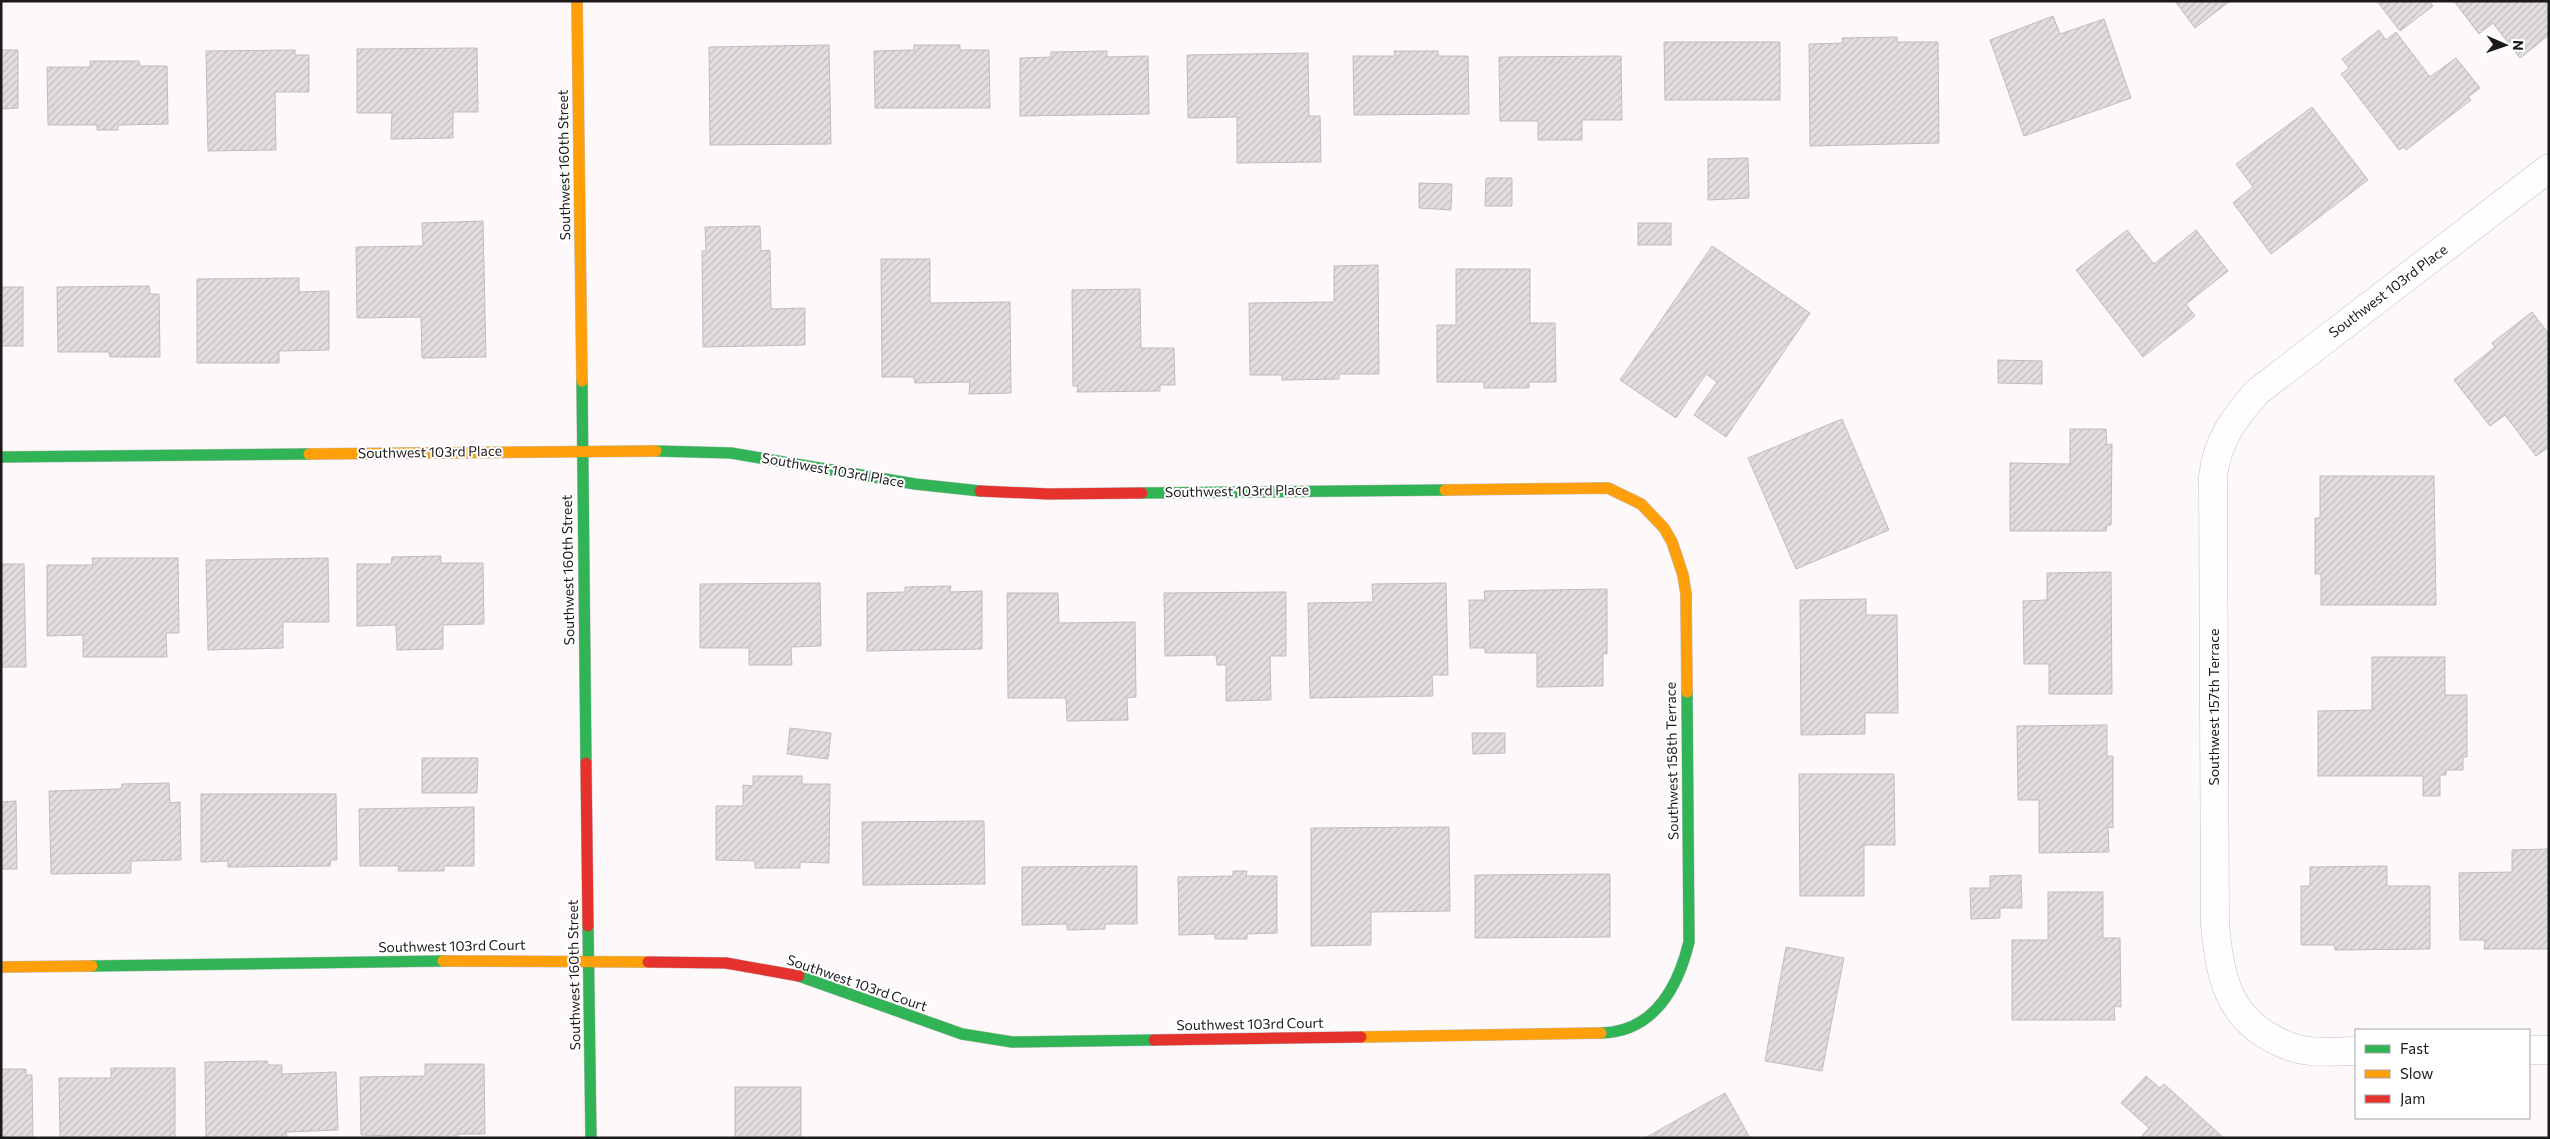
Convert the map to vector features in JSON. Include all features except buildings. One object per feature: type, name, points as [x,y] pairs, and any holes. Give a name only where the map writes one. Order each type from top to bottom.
[{"type":"street","name":"Southwest 160th Street","points":[[577,1],[581,450],[591,1138]]},
{"type":"street","name":"Southwest 103rd Place","points":[[2233,420],[2257,392],[2549,168]]},
{"type":"street","name":"Southwest 157th Terrace","points":[[2233,420],[2220,445],[2213,477],[2215,925],[2219,961],[2230,996],[2241,1014],[2254,1028],[2280,1042],[2309,1051],[2355,1051]]},
{"type":"street","name":"Southwest 103rd Place","points":[[1,457],[581,450],[731,453],[915,484],[999,492],[1049,494],[1608,488],[1625,493],[1641,502],[1656,517]]},
{"type":"street","name":"Southwest 158th Terrace","points":[[1656,517],[1674,544],[1682,567],[1686,594],[1689,942],[1682,969],[1663,1005]]},
{"type":"street","name":"Southwest 103rd Court","points":[[1,967],[589,960],[726,963],[760,967],[792,974],[950,1031],[1012,1042],[1614,1033],[1640,1023],[1663,1005]]},
{"type":"street","points":[[2530,1050],[2549,1050]]},
{"type":"traffic: fast","points":[[582,381],[586,763]]},
{"type":"traffic: fast","points":[[656,451],[731,453],[915,484],[980,491]]},
{"type":"traffic: fast","points":[[1,457],[309,454]]},
{"type":"traffic: fast","points":[[1142,493],[1445,490]]},
{"type":"traffic: fast","points":[[1601,1033],[1620,1031],[1636,1025],[1661,1004],[1678,975],[1689,942],[1687,692]]},
{"type":"traffic: fast","points":[[588,926],[591,1138]]},
{"type":"traffic: fast","points":[[92,966],[443,961]]},
{"type":"traffic: fast","points":[[799,976],[962,1034],[1012,1042],[1154,1040]]},
{"type":"traffic: slow","points":[[577,1],[582,381]]},
{"type":"traffic: slow","points":[[309,454],[656,451]]},
{"type":"traffic: slow","points":[[1445,490],[1608,488],[1641,504],[1664,528],[1672,542],[1683,575],[1686,594],[1687,692]]},
{"type":"traffic: slow","points":[[443,961],[648,962]]},
{"type":"traffic: slow","points":[[1,967],[92,966]]},
{"type":"traffic: slow","points":[[1361,1037],[1601,1033]]},
{"type":"traffic: jam","points":[[980,491],[1049,494],[1142,493]]},
{"type":"traffic: jam","points":[[586,763],[588,926]]},
{"type":"traffic: jam","points":[[648,962],[726,963],[799,976]]},
{"type":"traffic: jam","points":[[1154,1040],[1361,1037]]}]
